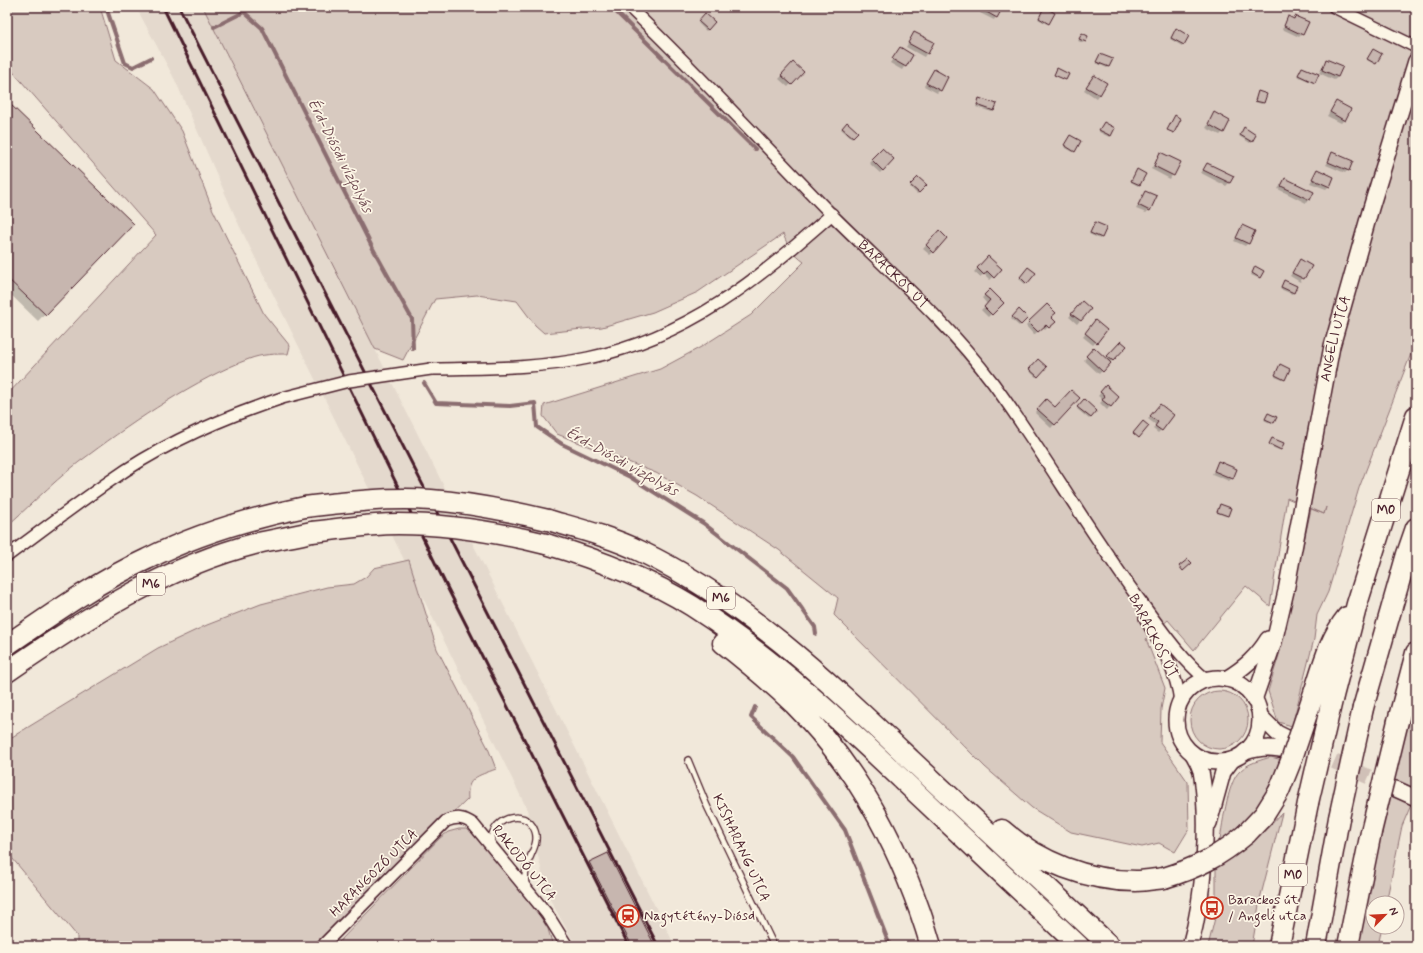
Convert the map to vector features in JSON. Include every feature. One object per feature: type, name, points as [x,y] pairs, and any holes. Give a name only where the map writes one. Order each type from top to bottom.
[{"type":"highway","name":"M0","points":[[1279,946],[1308,803],[1324,693],[1357,604],[1416,416]]},
{"type":"highway","name":"M6","points":[[7,645],[84,593],[146,559],[184,542],[272,514],[305,507],[357,501],[429,500],[505,510],[548,520],[640,550],[691,579],[742,612],[794,652],[932,780]]},
{"type":"highway","name":"M6","points":[[7,672],[105,608],[165,577],[194,564],[258,543],[312,532],[397,524],[431,525],[498,533],[546,544],[595,560],[646,581]]},
{"type":"highway","name":"M0","points":[[1316,946],[1339,818],[1363,708],[1407,554],[1416,528]]},
{"type":"highway","points":[[646,581],[692,606],[748,646],[824,708],[880,758],[1079,946]]},
{"type":"highway","points":[[646,581],[747,662],[793,704],[823,737],[857,783],[883,828],[909,878],[931,946]]},
{"type":"highway","points":[[1349,942],[1371,832],[1416,653]]},
{"type":"highway","points":[[932,780],[983,814],[1015,841],[1048,860],[1072,871],[1092,876],[1125,881],[1164,878],[1208,862],[1227,851],[1264,815],[1279,791],[1291,761],[1324,693]]},
{"type":"highway","points":[[932,780],[1110,946]]},
{"type":"street","name":"BARACKOS ÚT","points":[[629,7],[832,214],[910,290],[964,348],[992,382],[1120,574],[1180,655],[1207,680]]},
{"type":"street","points":[[1334,7],[1416,46]]},
{"type":"street","name":"ANGELI UTCA","points":[[1254,700],[1274,642],[1292,560],[1332,346],[1371,208],[1416,61]]},
{"type":"street","points":[[7,556],[110,480],[190,435],[240,412],[282,398],[349,381],[431,369],[494,367],[564,362],[588,358],[660,335],[717,306],[768,268],[832,214]]},
{"type":"street","name":"BARACKOS ÚT","points":[[1120,574],[1160,644],[1178,683],[1180,701]]},
{"type":"street","name":"ANGELI UTCA","points":[[1226,679],[1245,667],[1260,653],[1278,621]]},
{"type":"street","points":[[1205,839],[1200,769],[1193,754],[1183,743],[1177,730],[1176,720],[1180,701],[1191,687],[1207,680],[1226,679],[1239,684],[1249,691],[1260,716],[1260,724],[1256,738],[1245,752]]},
{"type":"street","points":[[1193,754],[1209,761],[1224,762],[1232,760],[1245,752],[1261,748],[1292,746],[1260,716]]},
{"type":"street","points":[[1190,946],[1198,908],[1205,839],[1223,772],[1232,760]]},
{"type":"street","points":[[1396,789],[1416,798]]},
{"type":"street","name":"RAKODÓ UTCA","points":[[446,821],[455,818],[465,818],[473,824],[547,914],[567,946]]},
{"type":"street","name":"HARANGOZÓ UTCA","points":[[322,946],[446,821]]},
{"type":"lane","name":"KISHARANG UTCA","points":[[688,760],[711,813],[774,946]]},
{"type":"lane","points":[[493,849],[492,836],[497,824],[501,821],[514,817],[520,817],[531,823],[537,837],[536,843],[526,864],[525,873],[527,889]]},
{"type":"shaded area","points":[[7,7],[100,7],[116,60],[154,89],[182,131],[212,208],[264,314],[290,346],[288,354],[273,354],[254,357],[229,367],[146,414],[79,462],[7,526],[7,395],[156,235],[7,65]]},
{"type":"shaded area","points":[[136,7],[203,7],[675,946],[576,946],[547,894],[527,809],[239,225],[175,80]]},
{"type":"shaded area","points":[[203,7],[1416,7],[1416,341],[1359,488],[1328,592],[1317,615],[1314,639],[1292,726],[1278,722],[1268,691],[1279,655],[1311,509],[1324,514],[1287,498],[1270,606],[1246,586],[1194,650],[1168,620],[1146,639],[1165,688],[1161,709],[1160,742],[1188,782],[1189,829],[1175,852],[1159,843],[1142,847],[1071,832],[1032,808],[985,767],[834,615],[838,598],[779,550],[697,496],[656,473],[557,434],[543,416],[544,405],[660,369],[701,347],[751,315],[804,262],[791,250],[783,234],[698,292],[653,312],[602,327],[544,333],[535,325],[517,301],[477,295],[435,299],[403,360],[375,349]]},
{"type":"shaded area","points":[[409,560],[437,649],[488,748],[496,769],[474,778],[469,786],[468,799],[315,946],[77,946],[77,936],[7,852],[7,740],[158,648],[207,625],[261,604],[327,587],[354,584],[366,577],[374,568]]},
{"type":"shaded area","points":[[1416,675],[1416,808],[1411,805],[1402,826],[1388,895],[1365,895],[1365,935],[1380,935],[1378,946],[1356,946],[1359,920]]},
{"type":"shaded area","points":[[1219,691],[1235,696],[1243,704],[1248,720],[1243,736],[1235,744],[1219,749],[1203,744],[1195,736],[1190,720],[1195,704],[1203,696]]},
{"type":"shaded area","points":[[1271,757],[1282,760],[1265,797],[1247,823],[1219,846],[1228,795],[1235,777],[1247,766]]},
{"type":"shaded area","points":[[1282,813],[1260,899],[1252,946],[1208,946],[1216,914],[1216,868],[1251,843]]},
{"type":"shaded area","points":[[466,829],[473,833],[533,905],[548,929],[553,946],[335,946],[440,838],[448,832]]},
{"type":"shaded area","points":[[1416,907],[1416,946],[1409,946],[1414,910]]},
{"type":"building","points":[[984,7],[1003,7],[997,18],[983,10]]},
{"type":"building","points":[[1044,7],[1055,13],[1049,24],[1039,18]]},
{"type":"building","points":[[705,13],[715,22],[708,30],[698,21]]},
{"type":"building","points":[[1288,16],[1294,19],[1295,16],[1309,22],[1303,35],[1284,26]]},
{"type":"building","points":[[1176,28],[1189,36],[1184,45],[1171,38]]},
{"type":"building","points":[[914,32],[934,42],[928,54],[908,43]]},
{"type":"building","points":[[1082,33],[1088,36],[1086,42],[1079,39]]},
{"type":"building","points":[[900,47],[913,55],[906,67],[892,59]]},
{"type":"building","points":[[1373,49],[1382,54],[1376,64],[1367,59]]},
{"type":"building","points":[[1100,54],[1113,59],[1109,67],[1096,62]]},
{"type":"building","points":[[1326,59],[1343,66],[1338,77],[1322,70]]},
{"type":"building","points":[[793,62],[804,72],[792,85],[781,75]]},
{"type":"building","points":[[1302,67],[1319,74],[1315,83],[1298,75]]},
{"type":"building","points":[[1057,68],[1069,74],[1066,80],[1054,75]]},
{"type":"building","points":[[934,69],[948,77],[941,91],[926,83]]},
{"type":"building","points":[[1094,75],[1107,83],[1100,95],[1086,87]]},
{"type":"building","points":[[1258,91],[1267,94],[1264,103],[1255,101]]},
{"type":"building","points":[[979,98],[997,104],[994,111],[977,105]]},
{"type":"building","points":[[7,101],[134,224],[46,315],[7,278]]},
{"type":"building","points":[[1336,101],[1351,109],[1345,121],[1330,112]]},
{"type":"building","points":[[1214,112],[1230,121],[1224,133],[1208,124]]},
{"type":"building","points":[[1175,115],[1181,119],[1174,133],[1167,130]]},
{"type":"building","points":[[847,122],[858,132],[853,137],[842,128]]},
{"type":"building","points":[[1104,122],[1115,128],[1111,136],[1099,130]]},
{"type":"building","points":[[1244,127],[1256,135],[1252,142],[1240,135]]},
{"type":"building","points":[[1070,135],[1081,141],[1075,152],[1064,145]]},
{"type":"building","points":[[882,148],[894,159],[883,171],[871,159]]},
{"type":"building","points":[[1160,152],[1181,162],[1174,176],[1154,166]]},
{"type":"building","points":[[1332,152],[1353,161],[1349,171],[1328,162]]},
{"type":"building","points":[[1207,163],[1234,176],[1230,183],[1203,170]]},
{"type":"building","points":[[1137,169],[1146,174],[1140,185],[1131,181]]},
{"type":"building","points":[[1317,169],[1334,177],[1330,187],[1312,179]]},
{"type":"building","points":[[918,177],[927,185],[919,193],[910,185]]},
{"type":"building","points":[[1285,178],[1314,192],[1310,200],[1281,186]]},
{"type":"building","points":[[1145,191],[1157,196],[1150,211],[1138,205]]},
{"type":"building","points":[[1095,222],[1107,227],[1102,238],[1090,233]]},
{"type":"building","points":[[1242,225],[1255,231],[1249,244],[1236,238]]},
{"type":"building","points":[[939,230],[947,238],[934,253],[926,245]]},
{"type":"building","points":[[988,256],[1002,269],[994,278],[987,271],[984,275],[977,268]]},
{"type":"building","points":[[1300,259],[1312,266],[1304,279],[1292,273]]},
{"type":"building","points":[[1255,266],[1264,271],[1260,278],[1252,273]]},
{"type":"building","points":[[1028,267],[1036,273],[1027,284],[1020,277]]},
{"type":"building","points":[[1284,280],[1297,286],[1294,293],[1281,287]]},
{"type":"building","points":[[990,289],[1004,303],[992,315],[984,307],[990,300],[984,295]]},
{"type":"building","points":[[1082,301],[1091,309],[1081,321],[1071,314]]},
{"type":"building","points":[[1047,304],[1056,313],[1051,317],[1056,322],[1049,328],[1046,325],[1038,332],[1028,322]]},
{"type":"building","points":[[1019,309],[1028,318],[1021,325],[1012,317]]},
{"type":"building","points":[[1095,320],[1107,330],[1097,343],[1085,333]]},
{"type":"building","points":[[1121,341],[1127,346],[1113,361],[1107,356]]},
{"type":"building","points":[[1094,347],[1111,363],[1103,372],[1086,356]]},
{"type":"building","points":[[1038,359],[1047,367],[1038,377],[1029,369]]},
{"type":"building","points":[[1280,364],[1290,369],[1285,380],[1275,375]]},
{"type":"building","points":[[1106,385],[1119,397],[1111,407],[1102,400],[1105,396],[1100,392]]},
{"type":"building","points":[[1071,390],[1080,398],[1055,425],[1037,409],[1046,399],[1055,407]]},
{"type":"building","points":[[1084,399],[1097,411],[1091,418],[1077,407]]},
{"type":"building","points":[[1160,404],[1174,415],[1162,431],[1155,426],[1158,422],[1150,416]]},
{"type":"building","points":[[1268,413],[1277,417],[1274,423],[1265,419]]},
{"type":"building","points":[[1143,421],[1149,426],[1139,438],[1133,433]]},
{"type":"building","points":[[1272,438],[1284,443],[1281,450],[1269,444]]},
{"type":"building","points":[[1218,461],[1237,469],[1233,479],[1214,471]]},
{"type":"building","points":[[1220,504],[1231,508],[1228,516],[1217,512]]},
{"type":"building","points":[[1188,559],[1192,563],[1183,571],[1179,566]]},
{"type":"building","points":[[608,853],[655,946],[632,946],[589,862]]},
{"type":"waterway","name":"Érd-Diósdi vízfolyás","points":[[106,7],[125,63],[133,67],[151,58]]},
{"type":"waterway","points":[[611,7],[755,149]]},
{"type":"waterway","name":"Érd-Diósdi vízfolyás","points":[[214,27],[244,12],[262,28],[371,245],[412,319],[413,349]]},
{"type":"waterway","name":"Érd-Diósdi vízfolyás","points":[[424,383],[436,403],[510,406],[535,403],[537,427],[562,444],[630,477],[703,523],[787,588],[815,627],[816,634]]},
{"type":"waterway","name":"Érd-Diósdi vízfolyás","points":[[755,707],[751,717],[793,757],[845,830],[890,946]]},
{"type":"tunnel","points":[[1293,741],[1328,759],[1392,787]]},
{"type":"railway","points":[[163,7],[447,587],[629,946]]},
{"type":"railway","points":[[179,7],[658,946]]},
{"type":"place","name":"Barackos út / Angeli utca","points":[[1212,908]]},
{"type":"place","name":"Nagytétény-Diósd","points":[[628,916]]}]
